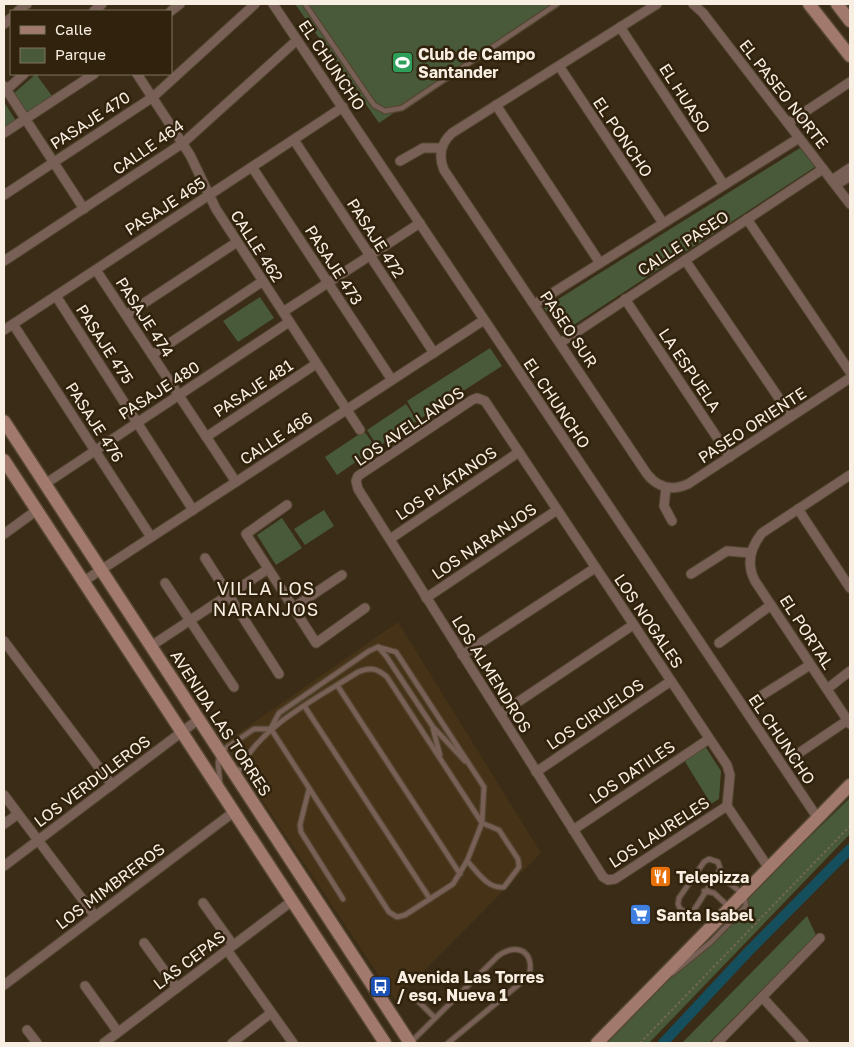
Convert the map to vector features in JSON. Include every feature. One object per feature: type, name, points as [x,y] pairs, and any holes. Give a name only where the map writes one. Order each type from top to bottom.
[{"type":"main road","points":[[810,4],[850,56]]},
{"type":"main road","points":[[837,4],[850,21]]},
{"type":"main road","name":"AVENIDA LAS TORRES","points":[[4,421],[410,1043]]},
{"type":"main road","points":[[4,460],[385,1043]]},
{"type":"main road","points":[[597,1043],[850,785]]},
{"type":"main road","points":[[368,1018],[379,1015],[385,1007]]},
{"type":"street","name":"PASAJE 470","points":[[4,195],[153,97],[255,4]]},
{"type":"street","name":"EL CHUNCHO","points":[[273,4],[817,817]]},
{"type":"street","points":[[400,160],[423,148],[441,148],[452,133],[657,4]]},
{"type":"street","name":"EL PASEO NORTE","points":[[693,4],[703,13],[850,204]]},
{"type":"street","name":"EL HUASO","points":[[620,27],[724,185]]},
{"type":"street","name":"CALLE 464","points":[[4,261],[183,143],[297,40]]},
{"type":"street","name":"EL PONCHO","points":[[558,66],[663,223]]},
{"type":"street","points":[[23,75],[4,89],[26,119],[84,209]]},
{"type":"street","points":[[4,134],[92,75]]},
{"type":"street","name":"CALLE 462","points":[[138,75],[183,143],[216,209],[360,430]]},
{"type":"street","points":[[788,124],[850,82]]},
{"type":"street","points":[[496,105],[600,263]]},
{"type":"street","name":"PASAJE 465","points":[[4,330],[343,108]]},
{"type":"street","name":"CALLE PASEO","points":[[534,304],[798,138]]},
{"type":"street","name":"PASAJE 472","points":[[294,140],[434,353]]},
{"type":"street","name":"PASEO SUR","points":[[441,148],[440,159],[444,170],[647,474],[655,483],[666,488]]},
{"type":"street","name":"PASAJE 473","points":[[252,167],[392,380]]},
{"type":"street","points":[[834,182],[850,168]]},
{"type":"street","name":"CALLE PASEO","points":[[560,343],[823,169]]},
{"type":"street","points":[[834,182],[850,176]]},
{"type":"street","points":[[747,219],[850,372]]},
{"type":"street","points":[[283,312],[420,223]]},
{"type":"street","points":[[126,315],[237,242]]},
{"type":"street","points":[[686,260],[791,416]]},
{"type":"street","name":"PASAJE 474","points":[[96,270],[236,482]]},
{"type":"street","points":[[152,355],[262,282]]},
{"type":"street","name":"PASAJE 475","points":[[56,296],[193,510]]},
{"type":"street","name":"LA ESPUELA","points":[[625,300],[730,457]]},
{"type":"street","name":"CALLE 466","points":[[84,581],[484,320]]},
{"type":"street","name":"PASAJE 480","points":[[45,484],[289,322]]},
{"type":"street","name":"PASAJE 476","points":[[14,324],[151,537]]},
{"type":"street","name":"PASAJE 481","points":[[206,436],[316,364]]},
{"type":"street","name":"PASEO ORIENTE","points":[[666,488],[678,488],[688,484],[850,378]]},
{"type":"street","name":"LOS NOGALES","points":[[480,398],[487,404],[730,772],[727,806]]},
{"type":"street","name":"LOS AVELLANOS","points":[[356,481],[361,474],[400,447],[472,400],[480,398]]},
{"type":"street","name":"LOS PLÁTANOS","points":[[390,539],[519,452]]},
{"type":"street","points":[[691,574],[727,551],[751,552],[762,534],[850,475]]},
{"type":"street","name":"LOS ALMENDROS","points":[[356,481],[356,486],[426,598],[601,875],[608,880]]},
{"type":"street","points":[[666,488],[664,506],[672,521]]},
{"type":"street","points":[[287,505],[246,534],[316,643],[365,608]]},
{"type":"street","points":[[798,509],[850,588]]},
{"type":"street","points":[[4,534],[37,510]]},
{"type":"street","name":"LOS NARANJOS","points":[[426,598],[557,510]]},
{"type":"street","name":"EL PORTAL","points":[[751,552],[751,572],[849,722]]},
{"type":"street","points":[[205,558],[279,674]]},
{"type":"street","points":[[462,655],[596,568]]},
{"type":"street","points":[[151,646],[268,569]]},
{"type":"street","points":[[293,608],[342,575]]},
{"type":"street","points":[[165,583],[234,686]]},
{"type":"street","points":[[719,643],[771,605]]},
{"type":"street","points":[[500,714],[633,625]]},
{"type":"street","points":[[4,641],[112,784]]},
{"type":"street","points":[[756,699],[810,665]]},
{"type":"street","points":[[827,689],[850,671]]},
{"type":"street","name":"LOS CIRUELOS","points":[[536,772],[671,681]]},
{"type":"street","name":"LOS VERDULEROS","points":[[4,866],[199,718]]},
{"type":"street","points":[[792,757],[849,722]]},
{"type":"street","name":"LOS DATILES","points":[[573,830],[709,738]]},
{"type":"street","points":[[4,795],[95,916]]},
{"type":"street","points":[[727,806],[768,867]]},
{"type":"street","name":"LOS LAURELES","points":[[608,880],[615,879],[727,806]]},
{"type":"street","name":"LOS MIMBREROS","points":[[4,985],[234,811]]},
{"type":"street","points":[[4,824],[18,814]]},
{"type":"street","name":"LAS CEPAS","points":[[104,1043],[292,901]]},
{"type":"street","points":[[203,903],[271,1013],[293,1043]]},
{"type":"street","points":[[717,1043],[820,938]]},
{"type":"street","points":[[144,943],[177,988]]},
{"type":"street","points":[[85,986],[118,1032]]},
{"type":"street","points":[[762,998],[804,1043]]},
{"type":"street","points":[[232,1043],[271,1013]]},
{"type":"street","points":[[26,1030],[37,1043]]},
{"type":"lane","points":[[306,4],[374,105],[385,111],[402,108],[557,4]]},
{"type":"lane","points":[[378,647],[386,656],[432,727],[472,769]]},
{"type":"lane","points":[[378,647],[396,652],[484,787],[482,823],[467,861],[453,884],[405,915],[397,917],[389,912],[271,729],[279,713],[369,651],[378,647]]},
{"type":"lane","points":[[237,776],[244,759],[271,729],[358,672],[368,668],[378,670],[387,677],[482,823],[499,830],[518,859],[520,867],[504,887],[496,888],[489,884],[467,861]]},
{"type":"lane","points":[[337,686],[460,874]]},
{"type":"lane","points":[[305,707],[430,899]]},
{"type":"lane","points":[[432,727],[441,760]]},
{"type":"lane","points":[[220,790],[218,763],[220,752],[254,729],[271,729]]},
{"type":"lane","points":[[309,789],[300,824],[301,832],[343,899]]},
{"type":"lane","points":[[649,989],[693,958],[746,906],[746,900],[742,893],[723,878],[719,865],[715,860],[709,859],[704,862],[679,898],[678,904],[680,909],[685,912],[694,910],[704,891],[720,871]]},
{"type":"lane","points":[[704,891],[714,893],[729,907]]},
{"type":"lane","points":[[410,1043],[508,949],[519,949],[528,956],[532,966],[529,976],[448,1043]]},
{"type":"lane","points":[[411,994],[435,1018]]},
{"type":"path","points":[[640,1043],[850,826]]},
{"type":"shaded area","points":[[398,622],[541,853],[395,1000],[224,743]]},
{"type":"green space","name":"Club de Campo Santander","points":[[295,4],[554,4],[379,123]]},
{"type":"green space","points":[[37,75],[52,96],[26,115],[13,94]]},
{"type":"green space","points":[[4,102],[16,121],[4,129]]},
{"type":"green space","points":[[800,148],[815,167],[563,332],[544,308]]},
{"type":"green space","points":[[260,297],[274,318],[238,342],[223,321]]},
{"type":"green space","points":[[490,348],[502,366],[418,420],[407,401]]},
{"type":"green space","points":[[406,404],[417,421],[378,447],[367,430]]},
{"type":"green space","points":[[364,431],[376,448],[337,475],[325,457]]},
{"type":"green space","points":[[324,510],[334,526],[305,545],[294,529]]},
{"type":"green space","points":[[282,518],[302,548],[276,565],[257,535]]},
{"type":"green space","points":[[705,746],[721,771],[719,799],[711,804],[684,760]]},
{"type":"green space","points":[[850,798],[850,834],[649,1043],[605,1043],[773,872]]},
{"type":"green space","points":[[807,916],[816,935],[709,1043],[682,1043]]},
{"type":"waterway","points":[[663,1043],[746,954],[850,849]]},
{"type":"place","name":"Club de Campo Santander","points":[[402,63]]},
{"type":"place","name":"Telepizza","points":[[660,877]]},
{"type":"place","name":"Santa Isabel","points":[[640,915]]},
{"type":"place","name":"Avenida Las Torres / esq. Nueva 1","points":[[381,986]]},
{"type":"district","name":"VILLA LOS NARANJOS","points":[[266,598]]}]
